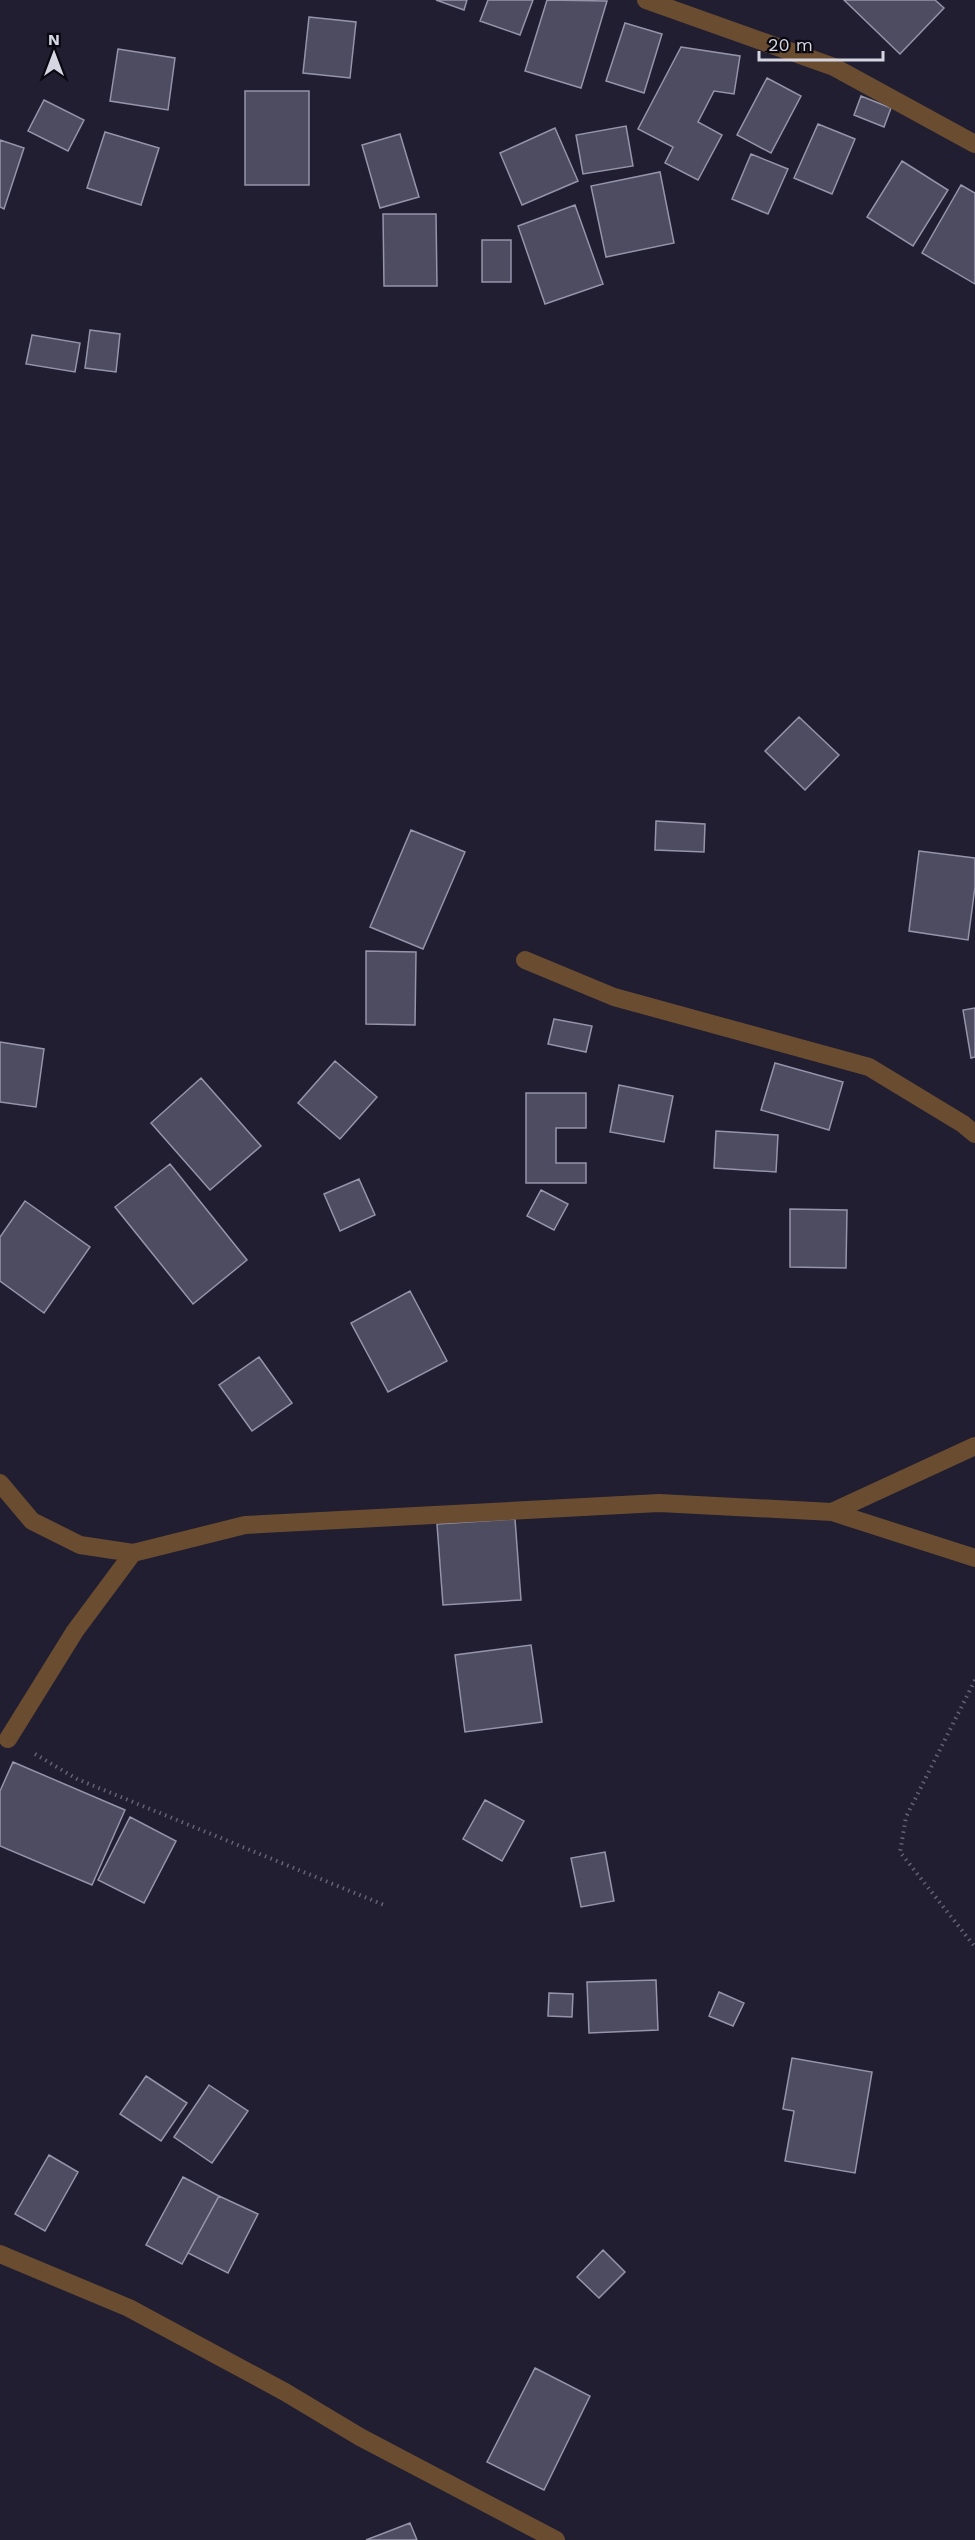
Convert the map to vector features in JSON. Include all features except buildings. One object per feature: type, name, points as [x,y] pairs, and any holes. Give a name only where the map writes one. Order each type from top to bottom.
[{"type":"street","points":[[646,0],[834,67],[975,144]]},
{"type":"street","points":[[525,960],[614,997],[869,1067],[963,1124],[975,1134]]},
{"type":"street","points":[[832,1512],[975,1446]]},
{"type":"street","points":[[0,1483],[32,1521],[80,1545],[134,1553],[245,1525],[659,1503],[832,1512],[975,1558]]},
{"type":"street","points":[[8,1739],[75,1630],[134,1553]]},
{"type":"street","points":[[0,2254],[129,2308],[285,2392],[360,2437],[556,2540]]},
{"type":"path","points":[[975,1680],[906,1817],[900,1852],[975,1947]]},
{"type":"path","points":[[8,1739],[77,1779],[384,1905]]}]
